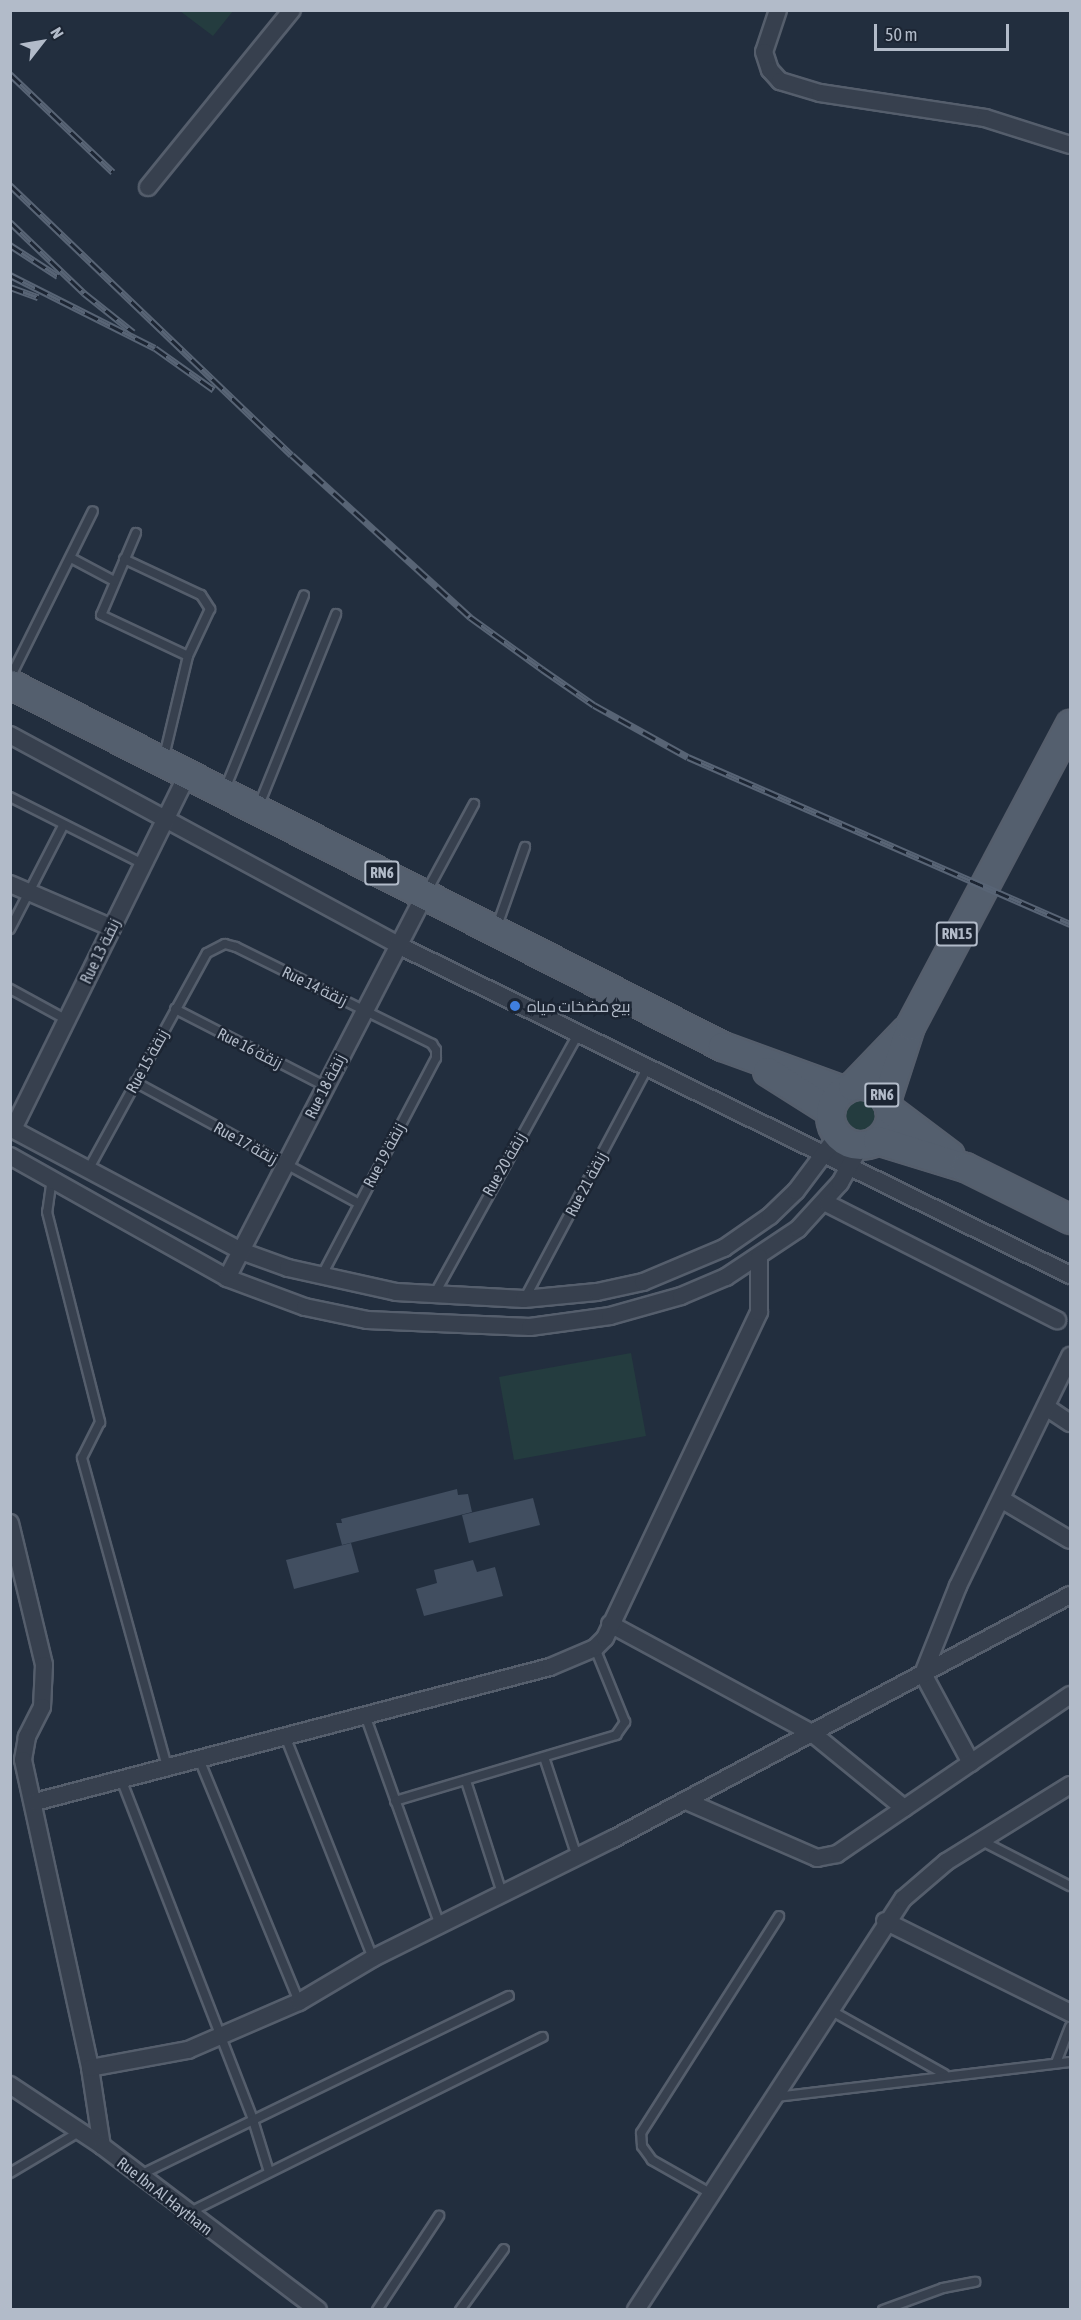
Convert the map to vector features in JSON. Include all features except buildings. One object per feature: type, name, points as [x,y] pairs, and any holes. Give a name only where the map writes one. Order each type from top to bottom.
[{"type":"main road","name":"RN6","points":[[10,684],[755,1060],[808,1074],[847,1128],[965,1167],[1071,1219]]},
{"type":"main road","name":"RN15","points":[[847,1128],[910,1026],[1071,724]]},
{"type":"main road","name":"RN15","points":[[888,1104],[910,1026]]},
{"type":"main road","name":"RN6","points":[[847,1128],[875,1089],[888,1104],[965,1167]]},
{"type":"main road","name":"RN6","points":[[847,1128],[888,1126],[888,1104]]},
{"type":"street","points":[[148,187],[292,10]]},
{"type":"street","points":[[778,10],[764,52],[770,70],[780,81],[820,93],[985,118],[1071,145]]},
{"type":"street","points":[[10,735],[398,945],[647,1069],[847,1128],[1071,1275]]},
{"type":"street","name":"Rue 13 زنقة","points":[[12,1128],[188,774]]},
{"type":"street","points":[[10,884],[112,928]]},
{"type":"street","name":"Rue 18 زنقة","points":[[227,1278],[425,895]]},
{"type":"street","points":[[12,1128],[241,1251],[321,1277],[434,1296],[524,1299],[597,1292],[643,1282],[724,1248],[770,1216],[847,1128]]},
{"type":"street","points":[[10,1156],[227,1278],[305,1307],[367,1320],[530,1327],[610,1316],[681,1296],[726,1277],[759,1257],[812,1215],[847,1128]]},
{"type":"street","points":[[828,1204],[1057,1320]]},
{"type":"street","points":[[35,1802],[571,1662],[596,1648],[610,1624],[759,1312],[759,1257]]},
{"type":"street","points":[[923,1674],[958,1587],[1071,1356]]},
{"type":"street","points":[[1046,1407],[1071,1423]]},
{"type":"street","points":[[1001,1499],[1071,1540]]},
{"type":"street","points":[[10,1523],[44,1665],[42,1707],[27,1737],[23,1760],[35,1802],[90,2068],[102,2146]]},
{"type":"street","points":[[90,2068],[188,2049],[219,2038],[299,2002],[373,1958],[439,1923],[577,1857],[686,1801],[1071,1595]]},
{"type":"street","points":[[610,1624],[813,1733],[904,1808]]},
{"type":"street","points":[[923,1674],[971,1762]]},
{"type":"street","points":[[686,1801],[817,1858],[837,1854],[1071,1695]]},
{"type":"street","points":[[636,2310],[710,2193],[775,2097],[885,1921],[923,1881],[980,1840],[1071,1785]]},
{"type":"street","points":[[885,1921],[1071,2013]]},
{"type":"street","name":"Rue Ibn Al Haytham","points":[[10,2085],[102,2146],[187,2213],[318,2310]]},
{"type":"lane","points":[[10,678],[93,510]]},
{"type":"lane","points":[[136,533],[100,610],[104,618],[188,656]]},
{"type":"lane","points":[[71,558],[114,581]]},
{"type":"lane","points":[[124,559],[207,600],[210,609],[188,656],[163,760]]},
{"type":"lane","points":[[224,792],[304,595]]},
{"type":"lane","points":[[257,810],[336,614]]},
{"type":"lane","points":[[10,797],[63,826],[143,864]]},
{"type":"lane","points":[[425,895],[474,804]]},
{"type":"lane","points":[[10,929],[63,826]]},
{"type":"lane","points":[[495,930],[525,848]]},
{"type":"lane","name":"Rue 14 زنقة","points":[[207,952],[225,944],[236,947],[421,1039]]},
{"type":"lane","name":"Rue 15 زنقة","points":[[88,1170],[207,952]]},
{"type":"lane","points":[[10,989],[67,1020]]},
{"type":"lane","name":"Rue 16 زنقة","points":[[176,1009],[325,1086]]},
{"type":"lane","name":"Rue 20 زنقة","points":[[434,1296],[578,1034]]},
{"type":"lane","name":"Rue 19 زنقة","points":[[321,1277],[436,1058],[432,1044],[421,1039]]},
{"type":"lane","name":"Rue 21 زنقة","points":[[524,1299],[647,1069]]},
{"type":"lane","name":"Rue 17 زنقة","points":[[135,1082],[358,1203]]},
{"type":"lane","points":[[52,1178],[47,1212],[100,1422],[82,1458],[167,1767]]},
{"type":"lane","points":[[395,1801],[606,1740],[623,1729],[625,1722],[596,1648]]},
{"type":"lane","points":[[364,1715],[439,1923]]},
{"type":"lane","points":[[285,1736],[373,1958]]},
{"type":"lane","points":[[544,1757],[577,1857]]},
{"type":"lane","points":[[199,1758],[299,2002]]},
{"type":"lane","points":[[121,1778],[219,2038],[253,2120],[269,2172]]},
{"type":"lane","points":[[466,1781],[502,1893]]},
{"type":"lane","points":[[980,1840],[1071,1886]]},
{"type":"lane","points":[[710,2193],[652,2160],[642,2146],[641,2133],[779,1916]]},
{"type":"lane","points":[[140,2176],[509,1996]]},
{"type":"lane","points":[[830,2010],[944,2074]]},
{"type":"lane","points":[[1056,2063],[1071,2027]]},
{"type":"lane","points":[[187,2213],[543,2037]]},
{"type":"lane","points":[[775,2097],[944,2074],[1071,2062]]},
{"type":"lane","points":[[10,2173],[78,2132]]},
{"type":"lane","points":[[377,2310],[439,2216]]},
{"type":"lane","points":[[460,2310],[504,2249]]},
{"type":"lane","points":[[884,2310],[943,2288],[975,2282]]},
{"type":"green space","points":[[180,11],[233,11],[213,36]]},
{"type":"green space","points":[[860,1093],[876,1099],[882,1115],[876,1131],[860,1137],[844,1131],[838,1115],[844,1099]]},
{"type":"green space","points":[[631,1353],[646,1436],[514,1460],[499,1377]]},
{"type":"railway","points":[[10,74],[113,172]]},
{"type":"railway","points":[[10,185],[292,455],[470,617],[542,669],[594,705],[688,757],[1070,924]]},
{"type":"railway","points":[[10,222],[84,293],[133,332]]},
{"type":"railway","points":[[10,245],[58,276]]},
{"type":"railway","points":[[10,275],[155,348],[214,390]]},
{"type":"railway","points":[[10,287],[38,297]]},
{"type":"place","name":"بيع مضخات مياه","points":[[515,1006]]}]
